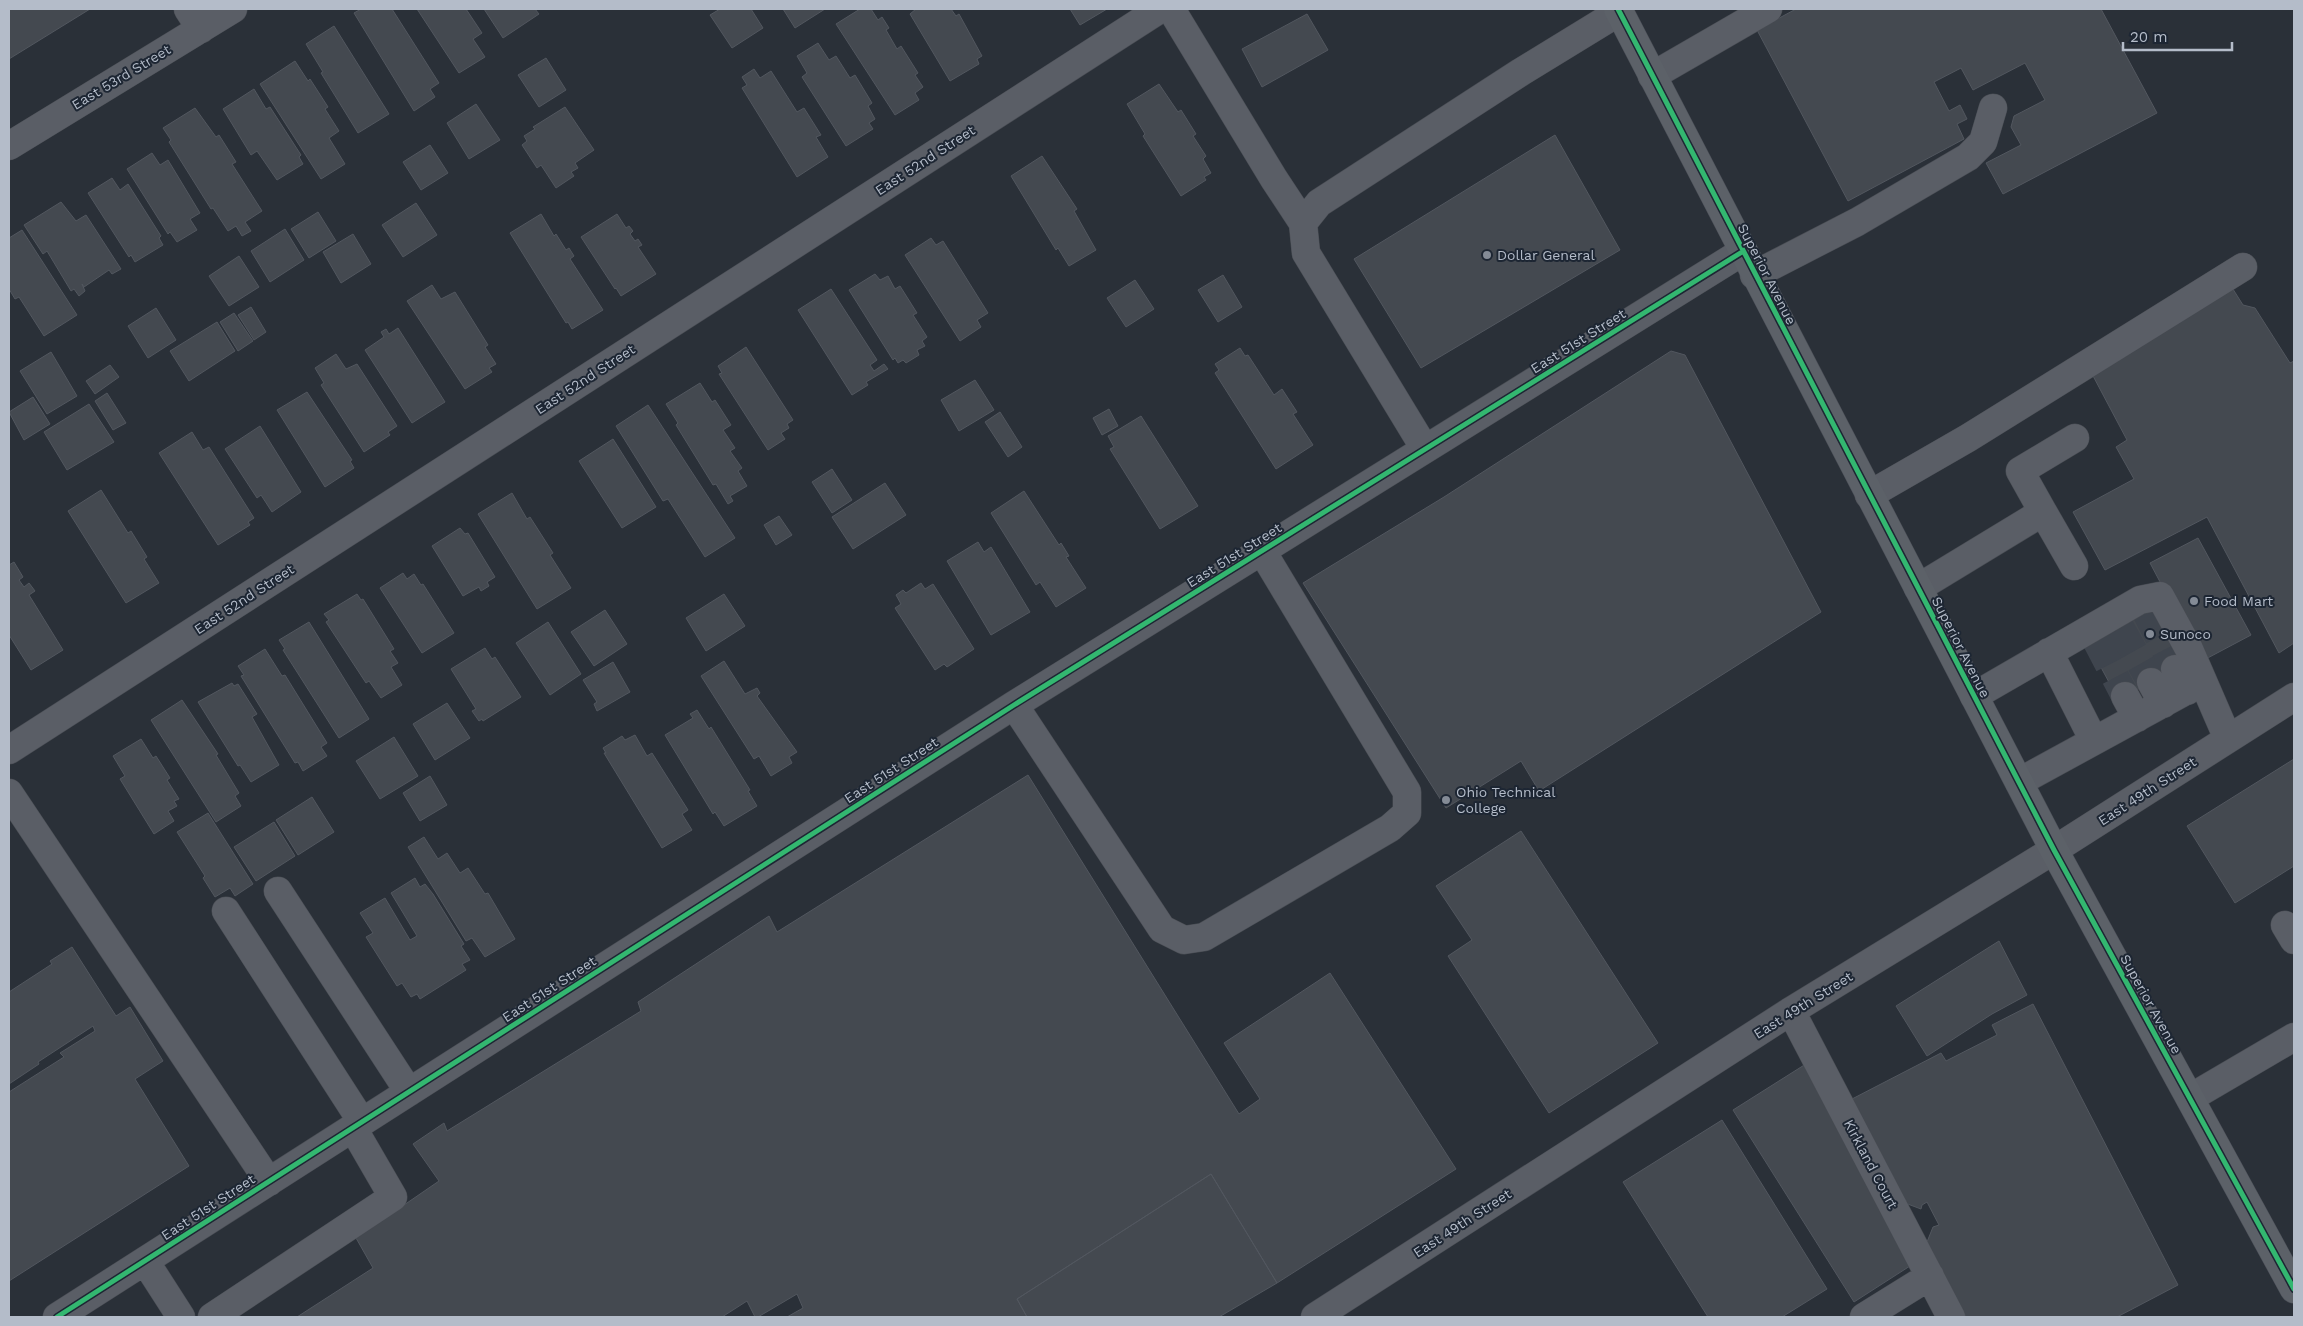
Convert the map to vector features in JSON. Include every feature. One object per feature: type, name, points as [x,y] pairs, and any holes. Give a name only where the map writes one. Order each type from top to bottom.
[{"type":"main road","name":"Superior Avenue","points":[[1619,10],[1748,263],[2054,850],[2294,1289]]},
{"type":"street","name":"East 53rd Street","points":[[9,146],[195,19],[233,9]]},
{"type":"street","name":"East 52nd Street","points":[[9,750],[1160,9]]},
{"type":"street","points":[[1171,9],[1302,223],[1306,253],[1425,449]]},
{"type":"street","points":[[1652,76],[1768,9]]},
{"type":"street","points":[[1302,223],[1319,203],[1619,10]]},
{"type":"street","name":"East 51st Street","points":[[57,1317],[1014,705],[1425,449],[1748,263],[1857,222],[1968,157],[1983,142],[1993,108]]},
{"type":"street","points":[[1869,494],[1968,438],[2243,267]]},
{"type":"street","points":[[2074,566],[2020,470],[2075,438]]},
{"type":"street","points":[[1918,588],[2043,512]]},
{"type":"street","points":[[1014,705],[1162,929],[1184,940],[1204,937],[1390,828],[1407,813],[1407,792],[1262,551]]},
{"type":"street","points":[[1974,696],[2049,652],[2092,634],[2160,596],[2189,649],[2188,681],[2228,739]]},
{"type":"street","points":[[2049,652],[2094,741]]},
{"type":"street","points":[[2019,782],[2094,741],[2131,707],[2157,693],[2188,681]]},
{"type":"street","name":"East 49th Street","points":[[1315,1317],[1791,1011],[2054,850],[2294,697]]},
{"type":"street","points":[[9,793],[269,1182]]},
{"type":"street","points":[[278,891],[409,1092]]},
{"type":"street","points":[[212,1317],[393,1197],[357,1125],[226,910]]},
{"type":"street","name":"Kirkland Court","points":[[1791,1011],[1951,1317]]},
{"type":"street","points":[[2190,1098],[2294,1037]]},
{"type":"street","points":[[145,1261],[181,1317]]},
{"type":"street","points":[[1864,1317],[1930,1276]]},
{"type":"building","points":[[9,9],[90,9],[9,59]]},
{"type":"building","points":[[361,9],[392,9],[439,83],[430,89],[435,97],[414,111],[354,13]]},
{"type":"building","points":[[417,9],[466,9],[482,33],[473,39],[485,57],[459,73]]},
{"type":"building","points":[[484,9],[535,9],[539,14],[503,38]]},
{"type":"building","points":[[720,9],[751,9],[763,28],[732,48],[710,15]]},
{"type":"building","points":[[783,9],[825,9],[795,28]]},
{"type":"building","points":[[860,9],[871,9],[878,20],[882,17],[889,28],[886,30],[897,49],[901,46],[918,73],[915,75],[923,87],[915,93],[919,100],[895,115],[836,24]]},
{"type":"building","points":[[916,9],[951,9],[956,16],[959,14],[982,56],[977,59],[979,64],[950,81],[910,14]]},
{"type":"building","points":[[1070,9],[1107,9],[1080,25]]},
{"type":"building","points":[[1796,9],[2101,9],[2157,113],[2003,194],[1986,163],[2021,145],[2011,127],[2014,116],[2045,100],[2025,63],[1973,90],[1961,68],[1934,82],[1949,111],[1960,105],[1967,119],[1957,124],[1964,139],[1848,201],[1757,30]]},
{"type":"building","points":[[1307,14],[1328,50],[1262,87],[1242,49]]},
{"type":"building","points":[[334,26],[389,114],[358,133],[321,73],[323,72],[306,44]]},
{"type":"building","points":[[818,43],[829,60],[836,56],[850,78],[855,75],[872,103],[868,106],[875,119],[869,123],[873,129],[846,146],[802,77],[807,73],[797,56]]},
{"type":"building","points":[[546,58],[566,90],[539,107],[518,75]]},
{"type":"building","points":[[295,61],[308,81],[310,79],[328,107],[325,109],[339,131],[329,138],[345,164],[321,179],[260,84]]},
{"type":"building","points":[[754,69],[760,78],[771,71],[797,112],[804,108],[821,135],[816,137],[828,157],[797,177],[742,88],[747,85],[742,77]]},
{"type":"building","points":[[1159,84],[1178,112],[1181,110],[1196,134],[1193,136],[1206,156],[1203,159],[1211,173],[1204,177],[1206,180],[1181,196],[1143,136],[1145,134],[1127,104]]},
{"type":"building","points":[[254,89],[266,109],[270,107],[301,155],[299,157],[303,164],[277,180],[257,151],[251,155],[223,109]]},
{"type":"building","points":[[476,104],[500,140],[469,159],[447,123]]},
{"type":"building","points":[[565,107],[594,150],[575,163],[578,168],[571,172],[574,176],[556,188],[541,165],[537,168],[522,145],[527,141],[524,136],[535,129],[533,127]]},
{"type":"building","points":[[195,108],[216,137],[219,135],[236,162],[232,164],[262,211],[245,222],[251,231],[242,236],[236,226],[228,231],[213,208],[211,209],[169,142],[171,140],[163,128]]},
{"type":"building","name":"Dollar General","points":[[1555,135],[1620,250],[1421,368],[1354,259]]},
{"type":"building","points":[[430,145],[448,173],[421,190],[403,162]]},
{"type":"building","points":[[152,153],[160,165],[168,160],[200,213],[190,219],[197,230],[177,242],[170,232],[168,234],[127,169]]},
{"type":"building","points":[[1042,156],[1077,209],[1074,211],[1096,250],[1069,266],[1058,248],[1056,250],[1011,176]]},
{"type":"building","points":[[112,178],[120,190],[128,184],[161,236],[159,238],[163,245],[135,262],[131,255],[129,257],[88,193]]},
{"type":"building","points":[[61,202],[76,221],[86,215],[121,269],[112,274],[109,270],[84,287],[82,284],[85,291],[79,296],[74,289],[71,291],[47,251],[43,254],[24,225]]},
{"type":"building","points":[[416,203],[437,235],[403,257],[382,225]]},
{"type":"building","points":[[318,212],[336,241],[309,258],[291,229]]},
{"type":"building","points":[[541,214],[554,236],[556,234],[566,250],[569,248],[574,256],[570,259],[603,310],[572,329],[568,322],[566,323],[510,233]]},
{"type":"building","points":[[617,214],[626,228],[629,226],[633,231],[630,234],[635,241],[638,239],[642,245],[638,247],[656,274],[621,296],[581,237]]},
{"type":"building","points":[[285,229],[304,260],[270,282],[251,251]]},
{"type":"building","points":[[22,230],[77,315],[44,336],[19,297],[15,299],[9,289],[9,238]]},
{"type":"building","points":[[353,234],[371,264],[341,283],[323,252]]},
{"type":"building","points":[[931,238],[936,245],[943,241],[988,313],[977,320],[981,327],[960,341],[905,255]]},
{"type":"building","points":[[239,256],[259,287],[229,306],[209,276]]},
{"type":"building","points":[[875,274],[880,280],[888,276],[895,289],[900,286],[917,313],[913,315],[927,337],[922,341],[925,346],[917,350],[919,355],[906,363],[903,360],[898,363],[895,358],[893,360],[849,290]]},
{"type":"building","points":[[1223,275],[1242,307],[1218,322],[1198,290]]},
{"type":"building","points":[[1135,280],[1154,309],[1126,327],[1107,298]]},
{"type":"building","points":[[432,285],[441,299],[455,292],[488,345],[485,347],[496,364],[489,368],[492,372],[465,389],[407,301]]},
{"type":"building","points":[[2231,286],[2243,305],[2255,308],[2290,363],[2294,361],[2294,643],[2279,653],[2207,517],[2105,570],[2073,512],[2134,479],[2116,447],[2127,440],[2092,374]]},
{"type":"building","points":[[831,289],[877,360],[870,365],[874,371],[884,364],[888,369],[866,382],[868,385],[852,395],[798,310]]},
{"type":"building","points":[[251,307],[266,332],[254,340],[238,315]]},
{"type":"building","points":[[156,308],[176,340],[148,358],[128,326]]},
{"type":"building","points":[[234,313],[253,341],[238,351],[220,322]]},
{"type":"building","points":[[217,322],[235,351],[189,381],[170,351]]},
{"type":"building","points":[[398,328],[445,402],[412,423],[365,350],[384,337],[381,332],[386,329],[389,334]]},
{"type":"building","points":[[746,347],[793,420],[787,424],[789,428],[781,433],[785,439],[768,450],[719,374],[722,373],[718,366]]},
{"type":"building","points":[[1240,348],[1245,356],[1248,355],[1274,395],[1282,389],[1297,412],[1293,414],[1313,445],[1276,469],[1215,373],[1219,370],[1215,364]]},
{"type":"building","points":[[1671,351],[1685,355],[1821,612],[1539,791],[1521,761],[1446,808],[1303,583],[1444,497]]},
{"type":"building","points":[[51,352],[77,396],[47,414],[20,371]]},
{"type":"building","points":[[336,354],[346,369],[357,364],[397,426],[388,432],[390,435],[364,452],[321,385],[324,383],[315,368]]},
{"type":"building","points":[[110,365],[119,377],[95,394],[86,381]]},
{"type":"building","points":[[975,380],[994,410],[959,431],[941,400]]},
{"type":"building","points":[[700,383],[712,402],[715,400],[731,425],[723,430],[735,448],[730,451],[742,468],[738,471],[747,486],[730,496],[733,501],[728,504],[716,484],[713,485],[676,425],[678,423],[666,404]]},
{"type":"building","points":[[307,392],[352,460],[350,461],[354,468],[325,487],[277,410]]},
{"type":"building","points":[[107,393],[126,423],[113,430],[95,401]]},
{"type":"building","points":[[33,397],[50,424],[24,440],[9,412]]},
{"type":"building","points":[[89,404],[114,442],[67,470],[44,432]]},
{"type":"building","points":[[648,405],[735,538],[705,557],[668,499],[663,501],[616,426]]},
{"type":"building","points":[[1109,409],[1118,426],[1102,435],[1093,418]]},
{"type":"building","points":[[1000,412],[1022,447],[1008,457],[985,422]]},
{"type":"building","points":[[1141,416],[1198,506],[1160,529],[1110,449],[1114,447],[1108,436]]},
{"type":"building","points":[[260,426],[301,492],[272,512],[261,495],[257,498],[225,449]]},
{"type":"building","points":[[192,432],[203,450],[209,447],[254,518],[248,522],[250,525],[218,545],[159,453]]},
{"type":"building","points":[[613,439],[656,507],[622,528],[579,461]]},
{"type":"building","points":[[832,469],[852,500],[832,513],[812,482]]},
{"type":"building","points":[[885,483],[906,515],[853,549],[832,517]]},
{"type":"building","points":[[101,490],[128,533],[131,531],[147,557],[144,559],[159,583],[126,603],[68,511]]},
{"type":"building","points":[[1024,491],[1059,545],[1061,543],[1069,556],[1066,557],[1086,588],[1056,607],[1040,582],[1036,585],[991,513]]},
{"type":"building","points":[[512,493],[527,519],[530,517],[553,553],[550,555],[571,588],[537,609],[478,514]]},
{"type":"building","points":[[779,516],[792,535],[776,545],[764,525]]},
{"type":"building","points":[[460,528],[465,534],[468,533],[495,577],[487,582],[489,586],[481,591],[479,587],[463,596],[432,546]]},
{"type":"building","points":[[2198,538],[2251,635],[2202,661],[2150,563]]},
{"type":"building","points":[[978,542],[984,552],[991,547],[1030,612],[991,635],[947,561]]},
{"type":"building","points":[[14,562],[23,577],[19,580],[24,587],[29,583],[35,591],[29,595],[63,650],[31,670],[9,635],[9,565]]},
{"type":"building","points":[[403,573],[407,579],[414,574],[421,585],[423,584],[454,633],[422,653],[380,588]]},
{"type":"building","points":[[921,583],[925,589],[933,584],[974,649],[947,667],[944,664],[935,670],[895,608],[901,604],[896,595],[903,590],[906,593]]},
{"type":"building","points":[[357,594],[361,600],[363,599],[394,649],[390,651],[398,663],[391,667],[402,685],[381,698],[369,681],[366,683],[326,622],[329,620],[324,614]]},
{"type":"building","points":[[724,594],[745,626],[706,651],[686,618]]},
{"type":"building","points":[[2155,607],[2186,663],[2122,698],[2117,697],[2090,647],[2092,643]]},
{"type":"building","points":[[605,610],[627,644],[594,666],[571,632]]},
{"type":"building","points":[[309,622],[369,719],[339,738],[283,650],[285,649],[279,640]]},
{"type":"building","points":[[548,622],[581,674],[550,695],[516,643]]},
{"type":"building","points":[[485,648],[492,659],[495,657],[521,697],[483,721],[482,719],[479,721],[472,711],[476,709],[451,669]]},
{"type":"building","points":[[265,649],[282,676],[285,675],[327,743],[321,747],[327,756],[303,771],[298,762],[295,763],[241,676],[244,675],[238,666]]},
{"type":"building","points":[[724,661],[745,694],[757,688],[760,693],[757,696],[797,752],[789,757],[792,763],[771,776],[759,756],[754,759],[701,676]]},
{"type":"building","points":[[613,662],[630,692],[597,711],[594,704],[597,702],[583,680]]},
{"type":"building","points":[[232,683],[234,686],[238,684],[257,714],[252,717],[279,765],[251,782],[240,765],[238,766],[198,702]]},
{"type":"building","points":[[182,700],[218,754],[216,755],[239,793],[235,796],[241,806],[216,822],[151,720]]},
{"type":"building","points":[[447,703],[470,738],[435,760],[413,724]]},
{"type":"building","points":[[697,710],[709,729],[711,727],[750,790],[748,791],[757,806],[724,826],[715,812],[713,814],[665,735],[693,718],[690,714]]},
{"type":"building","points":[[635,735],[647,756],[652,753],[688,810],[682,814],[692,830],[662,848],[604,753],[606,753],[603,748],[622,736],[625,740]]},
{"type":"building","points":[[394,737],[418,776],[380,799],[356,761]]},
{"type":"building","points":[[141,739],[153,758],[156,756],[170,778],[167,780],[179,799],[174,801],[177,806],[168,811],[174,821],[154,834],[120,779],[125,776],[113,756]]},
{"type":"building","points":[[2294,759],[2294,866],[2235,903],[2187,826]]},
{"type":"building","points":[[1028,775],[1239,1114],[1260,1099],[1224,1043],[1330,973],[1456,1169],[1277,1283],[1211,1174],[1017,1299],[1027,1317],[787,1317],[803,1308],[797,1294],[758,1317],[755,1317],[747,1301],[722,1317],[297,1317],[373,1268],[356,1238],[439,1181],[413,1144],[444,1123],[447,1131],[641,1011],[638,1002],[769,916],[777,932]]},
{"type":"building","points":[[430,776],[447,805],[420,821],[403,793]]},
{"type":"building","points":[[312,797],[334,832],[298,855],[276,820]]},
{"type":"building","points":[[208,813],[253,884],[235,896],[230,888],[215,897],[203,878],[205,876],[177,832]]},
{"type":"building","points":[[274,822],[295,856],[256,881],[234,847]]},
{"type":"building","points":[[1521,831],[1658,1043],[1549,1113],[1448,956],[1472,940],[1436,886]]},
{"type":"building","points":[[424,837],[438,859],[447,853],[460,873],[468,868],[485,894],[488,893],[515,939],[485,957],[472,938],[466,941],[408,847]]},
{"type":"building","points":[[415,878],[420,887],[425,884],[433,894],[464,944],[461,946],[470,960],[462,964],[466,970],[420,999],[417,994],[411,997],[402,983],[397,986],[366,937],[373,933],[360,913],[385,898],[410,940],[417,936],[391,893]]},
{"type":"building","points":[[1999,941],[2027,995],[1992,1014],[1927,1056],[1896,1006]]},
{"type":"building","points":[[72,947],[116,1016],[130,1007],[163,1061],[135,1079],[189,1166],[9,1281],[9,1092],[64,1057],[60,1053],[95,1031],[93,1026],[38,1062],[39,1064],[9,1084],[9,992],[52,964],[50,961]]},
{"type":"building","points":[[2033,1004],[2178,1285],[2117,1317],[1966,1317],[1927,1242],[1933,1227],[1939,1225],[1927,1202],[1922,1205],[1921,1209],[1905,1203],[1906,1200],[1852,1099],[1941,1053],[1946,1061],[1997,1035],[1992,1025]]},
{"type":"building","points":[[1809,1062],[1910,1266],[1854,1302],[1733,1110]]},
{"type":"building","points":[[1722,1120],[1827,1289],[1782,1317],[1708,1317],[1623,1182]]},
{"type":"building","points":[[1211,1174],[1277,1283],[1219,1317],[1027,1317],[1017,1299]]},
{"type":"tunnel","points":[[2146,612],[2175,669]]},
{"type":"tunnel","points":[[2120,627],[2151,682]]},
{"type":"tunnel","points":[[2096,640],[2125,696]]},
{"type":"cycle path","points":[[1618,9],[2054,850],[2294,1289]]},
{"type":"cycle path","points":[[57,1317],[1014,705],[1742,252]]},
{"type":"place","name":"Dollar General","points":[[1487,255]]},
{"type":"place","name":"Food Mart","points":[[2194,601]]},
{"type":"place","name":"Sunoco","points":[[2150,634]]},
{"type":"place","name":"Ohio Technical College","points":[[1446,800]]}]
